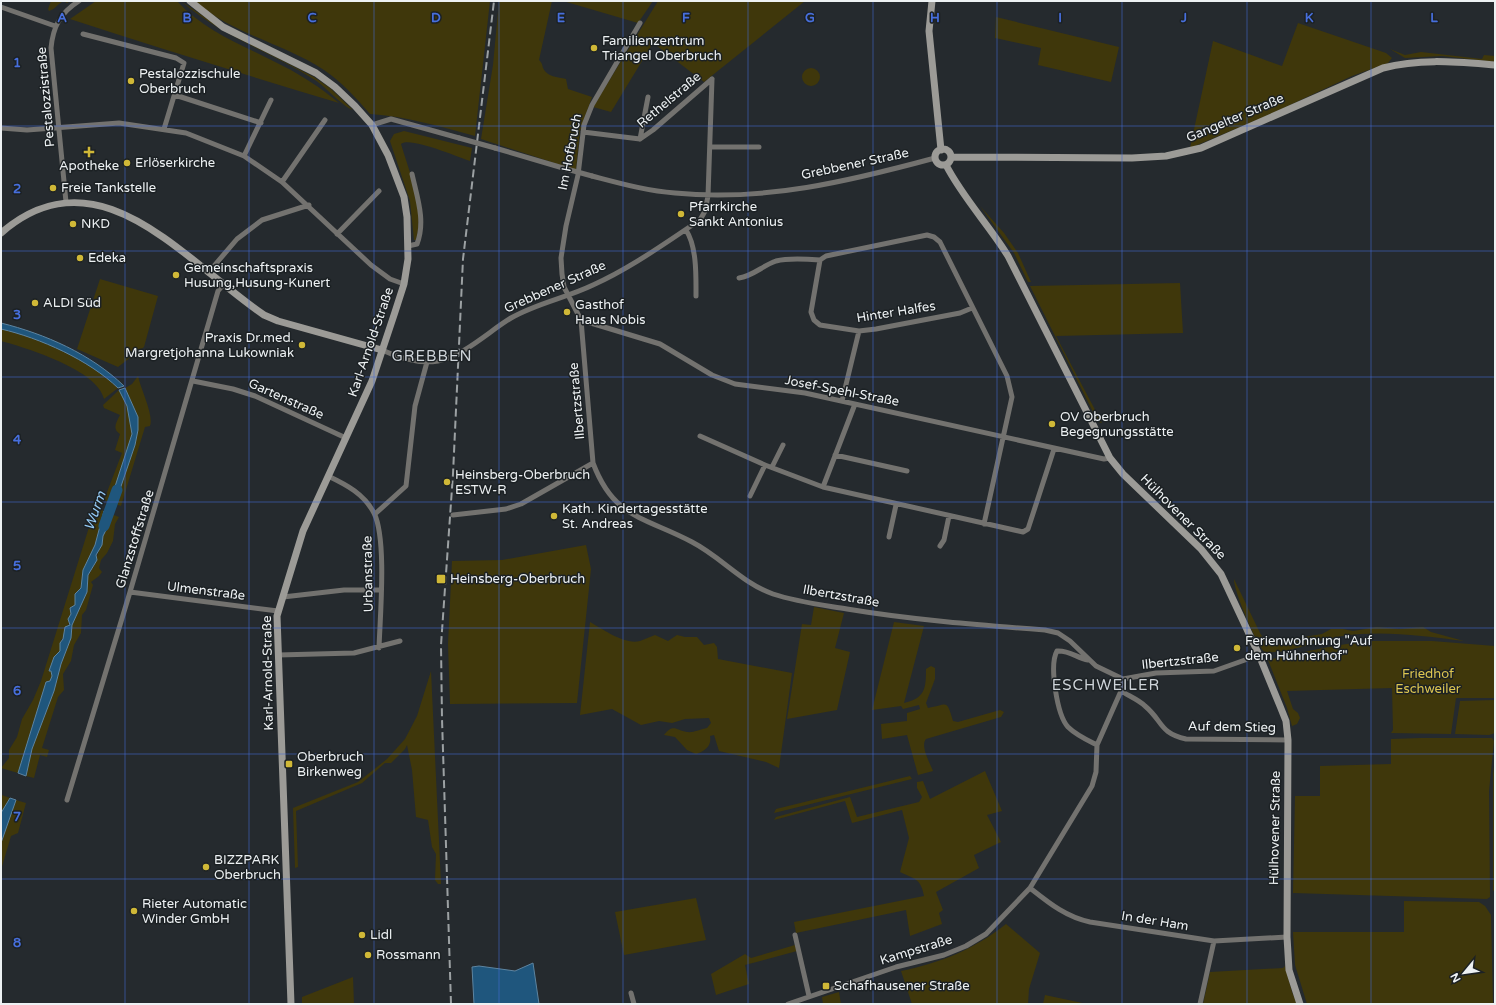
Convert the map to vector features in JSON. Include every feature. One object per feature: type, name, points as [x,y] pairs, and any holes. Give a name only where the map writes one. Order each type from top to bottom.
[{"type":"main road","name":"Karl-Arnold-Straße","points":[[190,1],[223,27],[316,73],[335,87],[355,106],[372,125],[388,155],[404,197],[407,217],[408,246],[404,284],[372,381],[303,531],[278,611],[278,655],[282,719],[291,1004]]},
{"type":"main road","points":[[932,1],[929,31],[942,150]]},
{"type":"main road","name":"Gangelter Straße","points":[[951,157],[1132,158],[1166,156],[1200,148],[1383,68],[1403,63],[1431,60],[1495,65]]},
{"type":"main road","points":[[942,150],[948,151],[951,157],[950,162],[946,165],[939,164],[935,158],[937,153],[942,150]]},
{"type":"main road","name":"Hülhovener Straße","points":[[946,165],[960,189],[995,234],[1008,256],[1110,458],[1123,474],[1212,560],[1229,588],[1259,655],[1283,714],[1288,740],[1286,937],[1289,970],[1300,1004]]},
{"type":"main road","points":[[1,233],[31,212],[66,202]]},
{"type":"main road","name":"Grebbener Straße","points":[[66,202],[104,205],[141,222],[264,315],[278,321],[382,350]]},
{"type":"street","name":"Pestalozzistraße","points":[[66,202],[51,48],[55,26],[62,14],[79,1]]},
{"type":"street","points":[[1,7],[55,26]]},
{"type":"street","name":"Im Hofbruch","points":[[569,295],[564,287],[561,258],[566,226],[578,175],[584,125],[592,105],[640,23]]},
{"type":"street","points":[[83,34],[176,58],[184,63],[164,129]]},
{"type":"street","name":"Rethelstraße","points":[[640,139],[653,130],[712,79],[710,147]]},
{"type":"street","points":[[175,95],[261,123]]},
{"type":"street","points":[[583,132],[640,139],[648,97]]},
{"type":"street","points":[[244,156],[271,100]]},
{"type":"street","name":"Grebbener Straße","points":[[372,125],[391,119],[592,176],[660,192],[708,196],[768,193],[814,187],[865,177],[935,158]]},
{"type":"street","points":[[282,182],[325,120]]},
{"type":"street","points":[[1,128],[27,130],[119,123],[186,133],[244,156],[282,182],[309,205],[337,234],[371,265],[390,279],[404,284]]},
{"type":"street","points":[[708,196],[710,147],[759,147]]},
{"type":"street","points":[[408,246],[417,244],[421,228],[421,218],[412,174]]},
{"type":"street","points":[[337,234],[379,191]]},
{"type":"street","name":"Grebbener Straße","points":[[382,350],[413,360],[427,362],[448,357],[534,306],[569,295],[614,275],[700,220],[705,211],[708,196]]},
{"type":"street","points":[[208,273],[237,239],[262,220],[309,205]]},
{"type":"street","points":[[686,230],[690,237],[696,265],[696,296]]},
{"type":"street","points":[[739,278],[749,276],[776,261],[809,259],[820,260],[826,256],[927,235],[934,237],[940,242],[972,308],[1008,376],[1011,388],[1012,397],[984,524]]},
{"type":"street","name":"Hinter Halfes","points":[[820,260],[811,312],[814,320],[820,325],[859,331],[960,313],[972,308]]},
{"type":"street","name":"Glanzstoffstraße","points":[[67,800],[193,382],[218,291],[223,285]]},
{"type":"street","points":[[569,295],[581,320]]},
{"type":"street","name":"Josef-Spehl-Straße","points":[[581,320],[660,344],[712,375],[735,384],[805,393],[842,400],[1054,449],[1104,459],[1110,458]]},
{"type":"street","name":"Ilbertzstraße","points":[[581,320],[593,463],[598,478],[606,491],[624,510],[697,544],[744,579],[773,594],[789,599],[901,618],[1045,630],[1058,633],[1070,641],[1090,660],[1107,672],[1124,679],[1156,673],[1214,671],[1259,655]]},
{"type":"street","points":[[842,400],[859,331]]},
{"type":"street","points":[[375,514],[406,486],[415,406],[427,362]]},
{"type":"street","name":"Gartenstraße","points":[[193,382],[233,388],[255,396],[346,438]]},
{"type":"street","points":[[823,487],[855,404]]},
{"type":"street","points":[[700,436],[765,465],[823,487],[896,505],[1023,532],[1028,529],[1054,449]]},
{"type":"street","points":[[772,467],[783,445]]},
{"type":"street","points":[[835,455],[907,471]]},
{"type":"street","points":[[453,515],[506,509],[521,504],[593,463]]},
{"type":"street","points":[[750,496],[765,465]]},
{"type":"street","name":"Urbanstraße","points":[[328,476],[354,489],[375,514],[382,561],[379,648]]},
{"type":"street","points":[[889,537],[896,505]]},
{"type":"street","points":[[940,546],[944,540],[949,516]]},
{"type":"street","points":[[283,597],[344,590],[380,590]]},
{"type":"street","name":"Ulmenstraße","points":[[130,592],[278,611]]},
{"type":"street","points":[[278,655],[354,653],[379,648],[400,641]]},
{"type":"street","points":[[1090,660],[1080,658],[1066,650],[1057,651],[1054,656],[1054,675],[1059,707],[1064,721],[1076,733],[1097,746],[1121,691],[1124,679]]},
{"type":"street","name":"Auf dem Stieg","points":[[1121,691],[1145,706],[1160,725],[1176,737],[1186,739],[1288,740]]},
{"type":"street","name":"Kampstraße","points":[[788,1004],[896,966],[944,955],[966,946],[986,934],[1030,888],[1092,786],[1097,760],[1097,746]]},
{"type":"street","name":"In der Ham","points":[[1030,888],[1059,911],[1081,920],[1214,941],[1286,937]]},
{"type":"street","points":[[794,936],[809,996]]},
{"type":"street","points":[[1200,1004],[1214,941]]},
{"type":"street","points":[[631,993],[634,1004]]},
{"type":"green space","points":[[51,1],[64,1],[49,11],[48,9]]},
{"type":"green space","points":[[96,1],[177,1],[200,22],[227,38],[298,74],[319,87],[339,103],[70,19]]},
{"type":"green space","points":[[181,1],[225,31],[314,77],[330,88],[353,110],[344,105],[315,80],[229,34],[196,13]]},
{"type":"green space","points":[[195,1],[490,1],[475,136],[410,119],[370,114],[343,85],[324,70],[292,52],[225,22]]},
{"type":"green space","points":[[499,1],[552,1],[539,60],[547,73],[566,79],[568,89],[592,97],[580,131],[576,170],[481,139],[493,65]]},
{"type":"green space","points":[[563,1],[653,1],[638,23]]},
{"type":"green space","points":[[658,1],[805,1],[704,82],[653,43],[611,112],[593,107]]},
{"type":"green space","points":[[996,17],[1119,47],[1111,82],[1038,65],[1041,48],[995,38]]},
{"type":"green space","points":[[1298,23],[1386,53],[1392,58],[1388,63],[1352,76],[1266,116],[1190,148],[1213,41],[1282,66]]},
{"type":"green space","points":[[1390,49],[1405,55],[1421,52],[1482,59],[1484,55],[1495,56],[1495,62],[1442,56],[1405,58]]},
{"type":"green space","points":[[811,68],[817,71],[820,77],[817,83],[811,86],[805,83],[802,77],[805,71]]},
{"type":"green space","points":[[404,131],[472,148],[470,161],[423,145],[406,142],[401,144],[418,204],[419,216],[416,240],[414,240],[410,201],[390,141],[394,134]]},
{"type":"green space","points":[[980,206],[1004,233],[1018,253],[1031,282],[1028,282],[1014,253]]},
{"type":"green space","points":[[100,279],[158,296],[144,347],[118,367],[77,349]]},
{"type":"green space","points":[[1180,283],[1183,333],[1056,336],[1102,423],[1098,422],[1030,286]]},
{"type":"green space","points":[[1,329],[48,344],[79,359],[118,388],[104,399],[99,388],[76,370],[43,355],[1,341]]},
{"type":"green space","points":[[138,376],[149,409],[151,421],[150,426],[145,427],[121,506],[115,504],[135,445],[138,430],[138,417],[125,388],[132,384]]},
{"type":"green space","points":[[119,390],[126,400],[131,421],[132,434],[110,502],[104,500],[122,453],[115,450],[120,434],[115,428],[120,415],[104,408],[103,405]]},
{"type":"green space","points":[[95,508],[104,511],[95,545],[83,570],[81,588],[75,594],[75,606],[70,608],[70,620],[64,631],[65,636],[61,640],[60,651],[51,671],[52,676],[50,681],[46,682],[18,773],[1,768],[9,758],[9,750],[17,737],[22,719],[33,700],[41,681]]},
{"type":"green space","points":[[111,514],[119,517],[115,524],[113,541],[107,553],[101,560],[99,568],[102,572],[91,582],[93,585],[86,610],[82,615],[81,633],[74,645],[71,661],[63,674],[64,690],[58,697],[42,748],[49,750],[47,757],[40,755],[34,778],[26,776],[32,749],[54,691],[61,664],[71,638],[72,625],[87,592],[88,576],[95,564],[104,532],[110,522],[109,517]]},
{"type":"green space","points":[[586,545],[591,569],[577,703],[450,704],[448,644],[452,561],[502,560]]},
{"type":"green space","points":[[1234,579],[1260,633],[1266,642],[1270,644],[1277,645],[1304,637],[1322,634],[1331,629],[1353,631],[1377,627],[1399,629],[1423,627],[1431,632],[1464,641],[1403,634],[1357,634],[1333,638],[1284,651],[1265,652],[1261,648],[1246,617],[1237,594]]},
{"type":"green space","points":[[814,607],[844,613],[835,648],[850,652],[837,710],[787,719],[802,624],[811,625]]},
{"type":"green space","points":[[590,622],[614,636],[634,642],[655,635],[668,641],[677,635],[697,637],[704,645],[714,643],[717,647],[718,659],[792,673],[779,768],[766,762],[719,751],[714,735],[710,736],[710,743],[707,748],[696,754],[687,750],[675,737],[664,735],[672,728],[689,732],[707,728],[711,723],[709,718],[685,719],[672,723],[659,721],[641,725],[612,709],[580,715]]},
{"type":"green space","points":[[894,622],[924,626],[904,703],[911,701],[923,692],[926,682],[926,669],[931,666],[935,668],[935,679],[926,703],[928,708],[945,705],[949,709],[953,721],[958,722],[1000,710],[1004,712],[1001,717],[926,739],[924,746],[933,771],[918,775],[907,735],[882,739],[881,724],[907,721],[907,713],[920,709],[919,705],[903,709],[901,706],[872,710]]},
{"type":"green space","name":"Friedhof Eschweiler","points":[[1373,641],[1432,641],[1495,646],[1495,698],[1456,698],[1451,734],[1391,733],[1393,730],[1392,688],[1287,691],[1293,709],[1298,713],[1300,718],[1297,724],[1292,726],[1287,708],[1268,660],[1333,646]]},
{"type":"green space","points":[[431,671],[441,884],[438,884],[435,880],[436,854],[432,847],[428,820],[416,817],[412,770],[407,745],[391,763],[385,763],[362,783],[296,811],[298,867],[295,868],[293,808],[358,782],[387,759],[405,739],[417,716]]},
{"type":"green space","points":[[1495,700],[1495,733],[1489,735],[1455,734],[1460,701]]},
{"type":"green space","points":[[1492,738],[1494,741],[1489,791],[1490,897],[1487,899],[1293,893],[1295,796],[1320,796],[1320,766],[1391,764],[1391,739]]},
{"type":"green space","points":[[1495,759],[1495,893],[1493,890],[1493,774]]},
{"type":"green space","points":[[985,771],[1002,811],[987,815],[1001,842],[974,855],[979,868],[936,892],[943,910],[939,913],[942,924],[910,936],[906,910],[796,933],[794,922],[924,896],[923,890],[919,882],[900,872],[909,838],[902,810],[852,823],[845,801],[774,820],[776,817],[850,797],[857,817],[919,802],[922,797],[917,788],[917,782],[923,781],[930,799]]},
{"type":"green space","points":[[910,776],[912,779],[774,813],[776,809]]},
{"type":"green space","points":[[1,796],[10,798],[1,813]]},
{"type":"green space","points":[[16,800],[26,803],[18,833],[11,836],[1,870],[1,843]]},
{"type":"green space","points":[[696,898],[706,940],[624,955],[615,912]]},
{"type":"green space","points":[[1404,901],[1479,902],[1485,906],[1491,915],[1493,1004],[1307,1004],[1295,965],[1293,932],[1404,932]]},
{"type":"green space","points":[[1006,924],[1040,953],[1029,989],[1028,1004],[912,1004],[901,971],[930,964],[956,954],[982,941]]},
{"type":"green space","points":[[795,945],[797,951],[745,965],[749,984],[716,995],[711,974],[745,954],[751,958]]},
{"type":"green space","points":[[1285,966],[1297,1004],[1203,1004],[1210,972],[1283,968]]},
{"type":"green space","points":[[353,977],[354,1004],[302,1004],[302,997]]},
{"type":"green space","points":[[839,992],[841,1004],[823,1004],[822,997]]},
{"type":"green space","points":[[1045,995],[1087,1004],[1043,1004]]},
{"type":"water","points":[[1,323],[51,339],[67,347],[97,364],[124,386],[118,388],[79,359],[48,344],[1,329]]},
{"type":"water","points":[[125,388],[138,417],[138,430],[135,445],[115,504],[110,502],[132,434],[127,406],[119,390]]},
{"type":"water","points":[[104,511],[111,514],[109,517],[110,522],[103,536],[102,545],[96,555],[97,560],[88,575],[87,592],[72,625],[71,638],[61,664],[54,691],[32,749],[26,776],[18,773],[46,682],[50,681],[52,676],[51,671],[49,671],[54,657],[60,651],[60,643],[63,639],[65,627],[70,625],[68,619],[71,614],[70,608],[75,605],[75,594],[81,588],[83,570],[95,545]]},
{"type":"water","points":[[10,798],[16,800],[1,843],[1,813]]},
{"type":"water","points":[[533,963],[539,1004],[474,1004],[472,967],[479,966],[515,971]]},
{"type":"waterway","name":"Wurm","points":[[104,526],[117,490]]},
{"type":"railway","points":[[451,1004],[441,645],[453,474],[463,259],[494,1]]},
{"type":"place","name":"Familienzentrum Triangel Oberbruch","points":[[594,48]]},
{"type":"place","name":"Pestalozzischule Oberbruch","points":[[131,81]]},
{"type":"place","name":"Apotheke","points":[[89,152]]},
{"type":"place","name":"Erlöserkirche","points":[[127,163]]},
{"type":"place","name":"Freie Tankstelle","points":[[53,188]]},
{"type":"place","name":"Pfarrkirche Sankt Antonius","points":[[681,214]]},
{"type":"place","name":"NKD","points":[[73,224]]},
{"type":"place","name":"Edeka","points":[[80,258]]},
{"type":"place","name":"Gemeinschaftspraxis Husung,Husung-Kunert","points":[[176,275]]},
{"type":"place","name":"ALDI Süd","points":[[35,303]]},
{"type":"place","name":"Gasthof Haus Nobis","points":[[567,312]]},
{"type":"place","name":"Praxis Dr.med. Margretjohanna Lukowniak","points":[[302,345]]},
{"type":"place","name":"OV Oberbruch Begegnungsstätte","points":[[1052,424]]},
{"type":"place","name":"Heinsberg-Oberbruch ESTW-R","points":[[447,482]]},
{"type":"place","name":"Kath. Kindertagesstätte St. Andreas","points":[[554,516]]},
{"type":"place","name":"Heinsberg-Oberbruch","points":[[441,579]]},
{"type":"place","name":"Ferienwohnung \"Auf dem Hühnerhof\"","points":[[1237,648]]},
{"type":"place","name":"Oberbruch Birkenweg","points":[[289,764]]},
{"type":"place","name":"BIZZPARK Oberbruch","points":[[206,867]]},
{"type":"place","name":"Rieter Automatic Winder GmbH","points":[[134,911]]},
{"type":"place","name":"Lidl","points":[[362,935]]},
{"type":"place","name":"Rossmann","points":[[368,955]]},
{"type":"place","name":"Schafhausener Straße","points":[[826,986]]},
{"type":"district","name":"GREBBEN","points":[[432,356]]},
{"type":"district","name":"ESCHWEILER","points":[[1106,685]]}]
